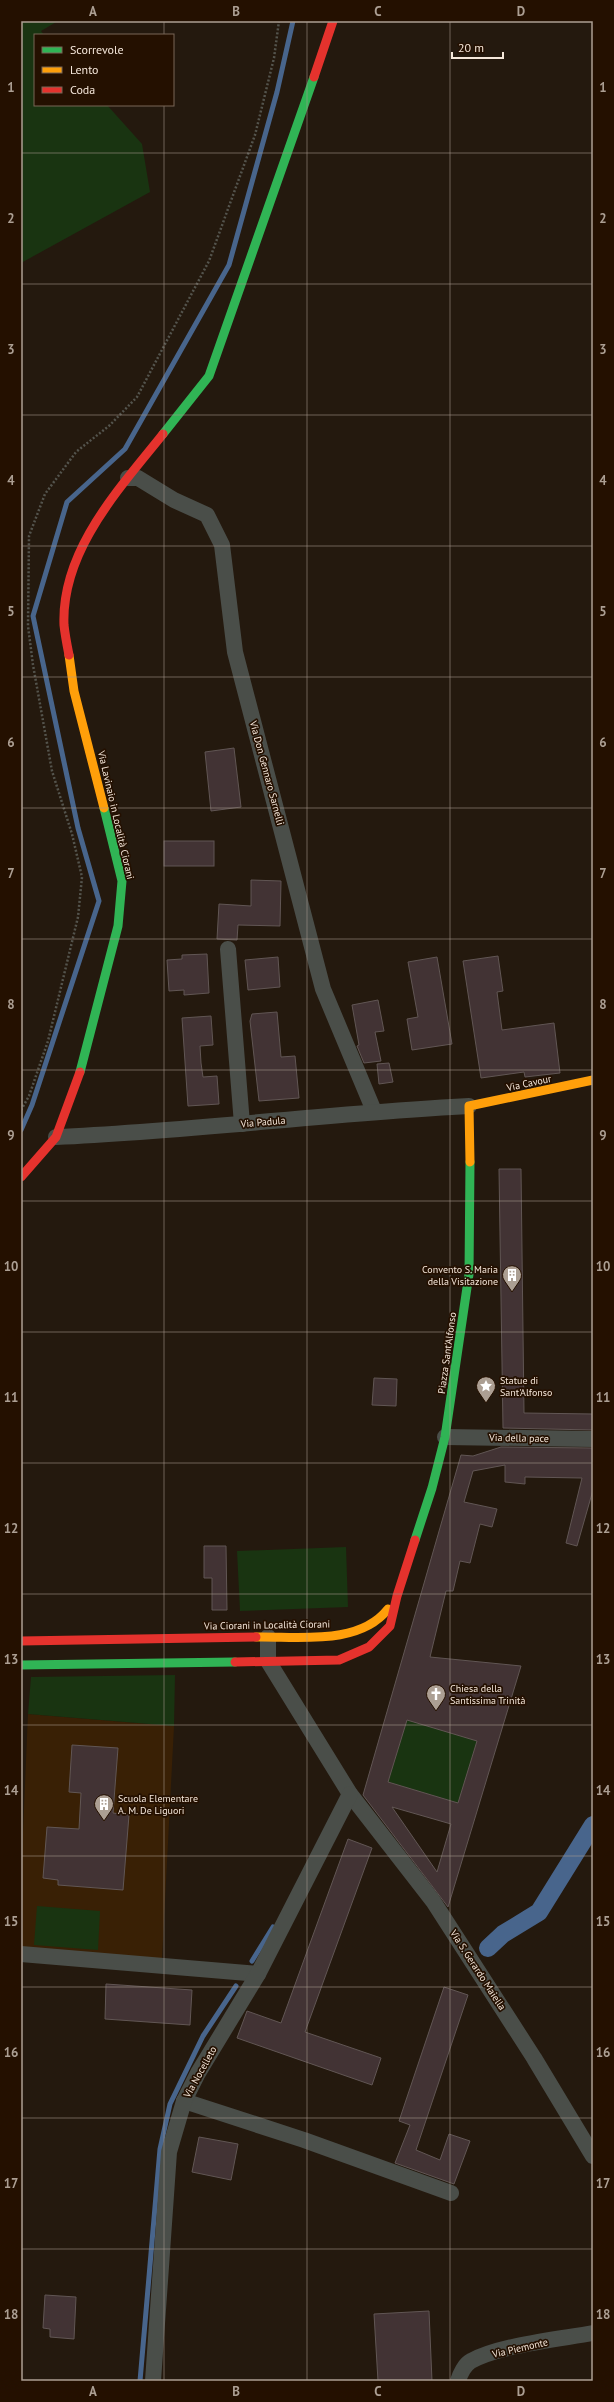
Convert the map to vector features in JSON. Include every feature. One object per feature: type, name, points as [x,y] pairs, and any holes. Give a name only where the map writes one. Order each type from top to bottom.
[{"type":"street","name":"Via Lavinaio in Località Ciorani","points":[[21,1177],[56,1137],[82,1068],[118,926],[122,880],[74,691],[64,624],[68,591],[78,555],[99,515],[209,376],[333,21]]},
{"type":"street","name":"Via Don Gennaro Sarnelli","points":[[128,478],[138,478],[174,500],[207,515],[222,545],[235,652],[323,989],[374,1111]]},
{"type":"street","points":[[228,949],[242,1124]]},
{"type":"street","name":"Via Cavour","points":[[469,1106],[593,1080]]},
{"type":"street","name":"Via Padula","points":[[56,1137],[170,1130],[374,1111],[469,1106]]},
{"type":"street","name":"Piazza Sant'Alfonso","points":[[397,1596],[432,1488],[445,1437],[469,1274],[471,1226],[469,1106]]},
{"type":"street","name":"Via della pace","points":[[445,1437],[593,1439]]},
{"type":"street","points":[[21,1665],[340,1660],[369,1647],[390,1626],[397,1596]]},
{"type":"street","name":"Via Ciorani in Località Ciorani","points":[[21,1641],[327,1636],[361,1631],[381,1621],[397,1596]]},
{"type":"street","points":[[268,1637],[268,1661]]},
{"type":"street","name":"Via S. Gerardo Maiella","points":[[268,1661],[350,1794],[433,1901],[534,2058],[593,2156]]},
{"type":"street","name":"Via Nocelleto","points":[[153,2381],[169,2152],[184,2101],[198,2073],[258,1974],[350,1794]]},
{"type":"street","points":[[21,1954],[258,1974]]},
{"type":"street","points":[[184,2101],[304,2140],[451,2193]]},
{"type":"street","name":"Via Piemonte","points":[[458,2381],[460,2374],[470,2361],[509,2348],[593,2333]]},
{"type":"path","points":[[21,1110],[29,1096],[48,1041],[78,917],[82,877],[52,771],[33,665],[28,626],[29,536],[45,494],[76,452],[110,425],[137,397],[209,261],[255,135],[274,58],[279,21]]},
{"type":"shaded area","points":[[28,1714],[174,1726],[162,1959],[21,1948],[21,1880]]},
{"type":"green space","points":[[21,21],[58,21],[41,31],[43,34],[34,34],[34,106],[108,106],[142,144],[150,192],[21,263]]},
{"type":"green space","points":[[346,1547],[348,1607],[240,1611],[237,1551]]},
{"type":"green space","points":[[175,1675],[174,1726],[28,1714],[31,1677]]},
{"type":"green space","points":[[407,1720],[477,1741],[458,1803],[388,1782]]},
{"type":"green space","points":[[37,1906],[100,1911],[98,1950],[34,1945]]},
{"type":"building","points":[[234,748],[241,807],[211,811],[205,752]]},
{"type":"building","points":[[164,841],[214,841],[214,866],[164,866]]},
{"type":"building","points":[[251,880],[281,881],[280,926],[238,925],[237,940],[217,939],[219,904],[251,906]]},
{"type":"building","points":[[207,954],[209,993],[184,995],[184,990],[169,991],[167,960],[182,959],[182,955]]},
{"type":"building","points":[[498,956],[503,991],[497,992],[502,1030],[554,1023],[560,1073],[525,1077],[524,1072],[481,1078],[463,961]]},
{"type":"building","points":[[278,957],[280,987],[248,990],[245,960]]},
{"type":"building","points":[[437,957],[452,1044],[412,1050],[407,1019],[418,1017],[408,962]]},
{"type":"building","points":[[378,1000],[384,1031],[375,1032],[381,1061],[364,1063],[357,1046],[359,1045],[352,1005]]},
{"type":"building","points":[[277,1012],[281,1057],[295,1056],[299,1098],[259,1101],[250,1021],[252,1014]]},
{"type":"building","points":[[211,1016],[213,1045],[200,1046],[201,1063],[203,1077],[217,1076],[219,1104],[188,1106],[182,1018]]},
{"type":"building","points":[[389,1063],[393,1082],[379,1084],[377,1064]]},
{"type":"building","name":"Convento S. Maria della Visitazione","points":[[499,1169],[521,1169],[524,1413],[593,1414],[593,1430],[503,1428]]},
{"type":"building","points":[[374,1378],[397,1379],[396,1406],[372,1405]]},
{"type":"building","points":[[501,1447],[593,1448],[593,1490],[577,1546],[566,1543],[582,1478],[525,1477],[525,1484],[505,1482],[505,1465],[473,1471],[464,1502],[497,1509],[492,1527],[480,1524],[470,1563],[460,1561],[453,1591],[446,1591],[430,1657],[521,1666],[448,1907],[363,1795],[461,1455],[473,1456]],"holes":[[[407,1720],[477,1741],[458,1803],[388,1782]],[[392,1807],[451,1824],[437,1872]]]},
{"type":"building","points":[[204,1546],[226,1546],[227,1610],[212,1610],[212,1578],[204,1578]]},
{"type":"building","name":"Scuola Elementare A. M. De Liguori","points":[[72,1745],[118,1748],[113,1813],[129,1815],[123,1890],[58,1885],[58,1880],[43,1878],[47,1827],[79,1829],[81,1793],[69,1792]]},
{"type":"building","points":[[348,1839],[372,1848],[305,2032],[381,2058],[372,2085],[237,2038],[247,2011],[281,2023]]},
{"type":"building","points":[[106,1984],[192,1990],[190,2025],[105,2019]]},
{"type":"building","points":[[444,1987],[468,1995],[416,2150],[440,2160],[449,2134],[470,2141],[454,2184],[395,2163],[410,2125],[399,2121]]},
{"type":"building","points":[[199,2137],[238,2144],[231,2180],[192,2172]]},
{"type":"building","points":[[45,2295],[76,2297],[74,2339],[50,2337],[50,2329],[43,2328]]},
{"type":"building","points":[[429,2311],[432,2381],[378,2381],[374,2314]]},
{"type":"waterway","points":[[21,1130],[32,1105],[99,901],[78,828],[33,616],[67,502],[125,449],[229,265],[277,92],[293,21]]},
{"type":"waterway","points":[[488,1948],[503,1934],[539,1912],[593,1825]]},
{"type":"waterway","points":[[252,1961],[273,1927]]},
{"type":"waterway","points":[[140,2381],[160,2149],[170,2104],[203,2036],[236,1986]]},
{"type":"traffic: fast","points":[[163,434],[209,376],[314,77]]},
{"type":"traffic: fast","points":[[80,1072],[118,926],[122,881],[104,808]]},
{"type":"traffic: fast","points":[[415,1540],[432,1488],[445,1437],[469,1274],[470,1162]]},
{"type":"traffic: fast","points":[[21,1665],[235,1662]]},
{"type":"traffic: slow","points":[[69,655],[74,691],[104,808]]},
{"type":"traffic: slow","points":[[470,1162],[469,1106],[593,1080]]},
{"type":"traffic: slow","points":[[256,1637],[309,1637],[345,1634],[361,1629],[376,1621],[388,1609]]},
{"type":"traffic: jam","points":[[314,77],[333,21]]},
{"type":"traffic: jam","points":[[69,655],[64,625],[66,597],[72,571],[96,522],[112,498],[163,434]]},
{"type":"traffic: jam","points":[[21,1177],[56,1137],[80,1072]]},
{"type":"traffic: jam","points":[[235,1662],[339,1660],[369,1647],[390,1626],[397,1596],[415,1540]]},
{"type":"traffic: jam","points":[[21,1641],[256,1637]]},
{"type":"place","name":"Convento S. Maria della Visitazione","points":[[512,1292]]},
{"type":"place","name":"Statue di Sant'Alfonso","points":[[486,1403]]},
{"type":"place","name":"Chiesa della Santissima Trinità","points":[[436,1711]]},
{"type":"place","name":"Scuola Elementare A. M. De Liguori","points":[[104,1821]]}]
